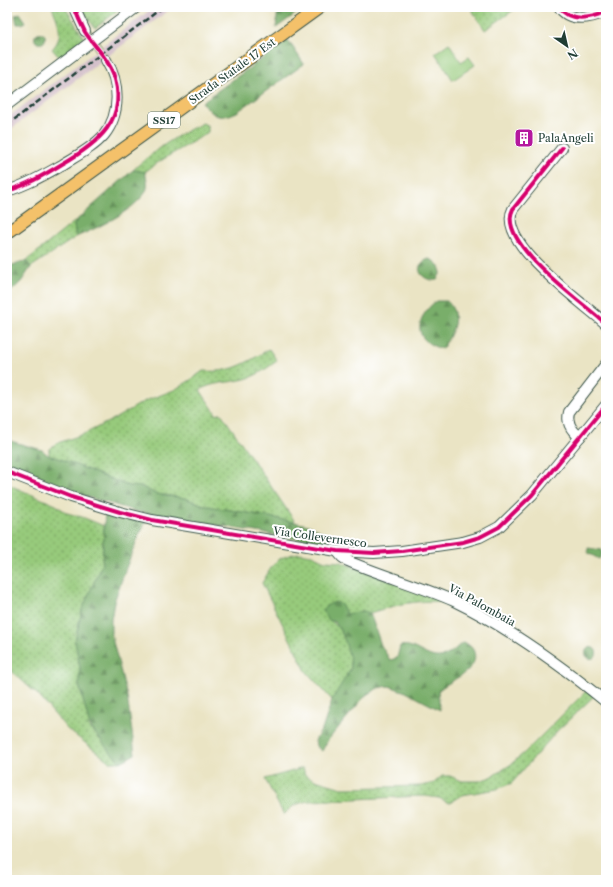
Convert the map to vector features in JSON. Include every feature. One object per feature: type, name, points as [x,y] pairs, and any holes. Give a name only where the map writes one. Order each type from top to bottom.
[{"type":"main road","name":"Strada Statale 17 Est","points":[[7,233],[320,7]]},
{"type":"street","points":[[74,7],[85,31]]},
{"type":"street","points":[[7,105],[136,7]]},
{"type":"street","points":[[559,7],[566,14],[586,18],[606,12]]},
{"type":"street","points":[[7,191],[30,182],[65,162],[92,145],[107,131],[114,115],[116,95],[115,79],[106,60]]},
{"type":"street","points":[[562,148],[515,206],[511,215],[511,225],[519,242],[530,257],[606,324]]},
{"type":"street","points":[[580,437],[570,426],[568,419],[569,412],[606,364]]},
{"type":"street","name":"Via Collevernesco","points":[[7,472],[71,496],[138,517],[337,551],[374,553],[402,551],[459,543],[486,534],[502,525],[519,509],[606,406]]},
{"type":"street","name":"Via Palombaia","points":[[337,551],[341,557],[348,561],[445,598],[472,611],[554,662],[606,702]]},
{"type":"shaded area","points":[[154,7],[173,7],[7,132],[7,118]]},
{"type":"green space","points":[[52,7],[65,7],[84,38],[60,58],[52,49],[58,39],[59,29]]},
{"type":"green space","points":[[80,7],[123,7],[95,28]]},
{"type":"green space","points":[[278,7],[305,7],[276,28]]},
{"type":"green space","points":[[470,7],[518,7],[485,30]]},
{"type":"green space","points":[[20,13],[26,22],[17,24],[15,15]]},
{"type":"green space","points":[[38,33],[42,33],[44,34],[44,42],[38,43],[35,40],[35,36]]},
{"type":"green space","points":[[288,40],[304,64],[237,112],[226,116],[217,116],[202,102]]},
{"type":"green space","points":[[449,43],[461,62],[469,57],[475,65],[453,80],[435,53]]},
{"type":"green space","points":[[203,123],[208,126],[208,132],[160,161],[145,172],[133,170],[166,144],[184,132]]},
{"type":"green space","points":[[133,170],[145,172],[147,186],[145,193],[132,207],[114,219],[76,237],[74,225],[79,218]]},
{"type":"green space","points":[[79,218],[74,225],[76,237],[31,267],[26,261]]},
{"type":"green space","points":[[429,259],[438,265],[441,272],[437,280],[426,278],[420,272],[420,265]]},
{"type":"green space","points":[[26,261],[31,267],[21,282],[7,295],[7,264],[13,265]]},
{"type":"green space","points":[[436,301],[447,301],[452,307],[455,319],[452,331],[442,349],[425,341],[421,335],[420,328],[424,315]]},
{"type":"green space","points":[[269,349],[277,361],[262,372],[245,379],[216,384],[200,390],[217,415],[221,413],[296,523],[207,506],[184,498],[156,494],[142,487],[128,486],[56,457],[49,456],[49,450],[55,444],[84,434],[145,401],[174,390],[203,371],[222,371],[230,369],[245,363]]},
{"type":"green space","points":[[7,440],[42,450],[49,456],[56,457],[128,486],[142,487],[156,494],[184,498],[207,506],[308,525],[325,533],[333,545],[135,511],[72,492],[7,466]]},
{"type":"green space","points":[[7,484],[56,505],[67,513],[104,526],[102,565],[82,610],[75,641],[80,668],[79,685],[90,726],[87,725],[121,762],[110,762],[67,729],[38,695],[7,667]]},
{"type":"green space","points":[[105,509],[146,521],[126,568],[114,602],[111,620],[111,634],[127,696],[135,754],[121,762],[109,751],[90,726],[79,685],[80,668],[75,641],[82,610],[102,564]]},
{"type":"green space","points":[[588,548],[602,550],[602,555],[599,559],[588,553]]},
{"type":"green space","points":[[299,553],[312,555],[325,561],[341,562],[448,603],[428,601],[409,603],[370,613],[363,611],[329,620],[342,634],[348,648],[351,661],[351,667],[348,675],[332,700],[306,671],[262,583],[269,570],[276,562],[285,557]]},
{"type":"green space","points":[[335,602],[342,605],[346,614],[363,611],[370,613],[381,645],[390,660],[397,658],[400,646],[411,647],[438,657],[449,654],[462,643],[472,648],[475,659],[468,670],[438,691],[440,710],[406,692],[389,686],[378,688],[366,695],[328,740],[322,751],[316,746],[315,741],[323,727],[332,700],[351,668],[350,658],[343,635],[335,622],[329,620],[323,611],[326,606]]},
{"type":"green space","points":[[589,648],[593,648],[595,649],[595,657],[589,658],[586,655],[586,651]]},
{"type":"green space","points":[[587,690],[594,696],[557,731],[512,783],[497,789],[462,795],[449,803],[439,798],[424,796],[310,801],[296,805],[289,809],[284,815],[265,779],[303,768],[305,775],[315,780],[342,788],[421,786],[434,783],[442,776],[450,776],[462,781],[479,781],[491,777],[510,765]]},
{"type":"tunnel","points":[[85,31],[106,60]]},
{"type":"railway","points":[[7,125],[163,7]]},
{"type":"cycle path","points":[[7,191],[22,186],[42,176],[87,148],[98,139],[114,117],[117,104],[117,89],[113,73],[104,57],[85,32],[74,7]]},
{"type":"cycle path","points":[[559,7],[569,15],[581,18],[606,12]]},
{"type":"cycle path","points":[[562,148],[513,209],[511,223],[517,238],[529,255],[544,271],[606,324]]},
{"type":"cycle path","points":[[7,472],[71,497],[152,520],[337,551],[374,553],[402,551],[463,542],[480,537],[499,527],[532,495],[606,405]]},
{"type":"place","name":"PalaAngeli","points":[[524,138]]}]
